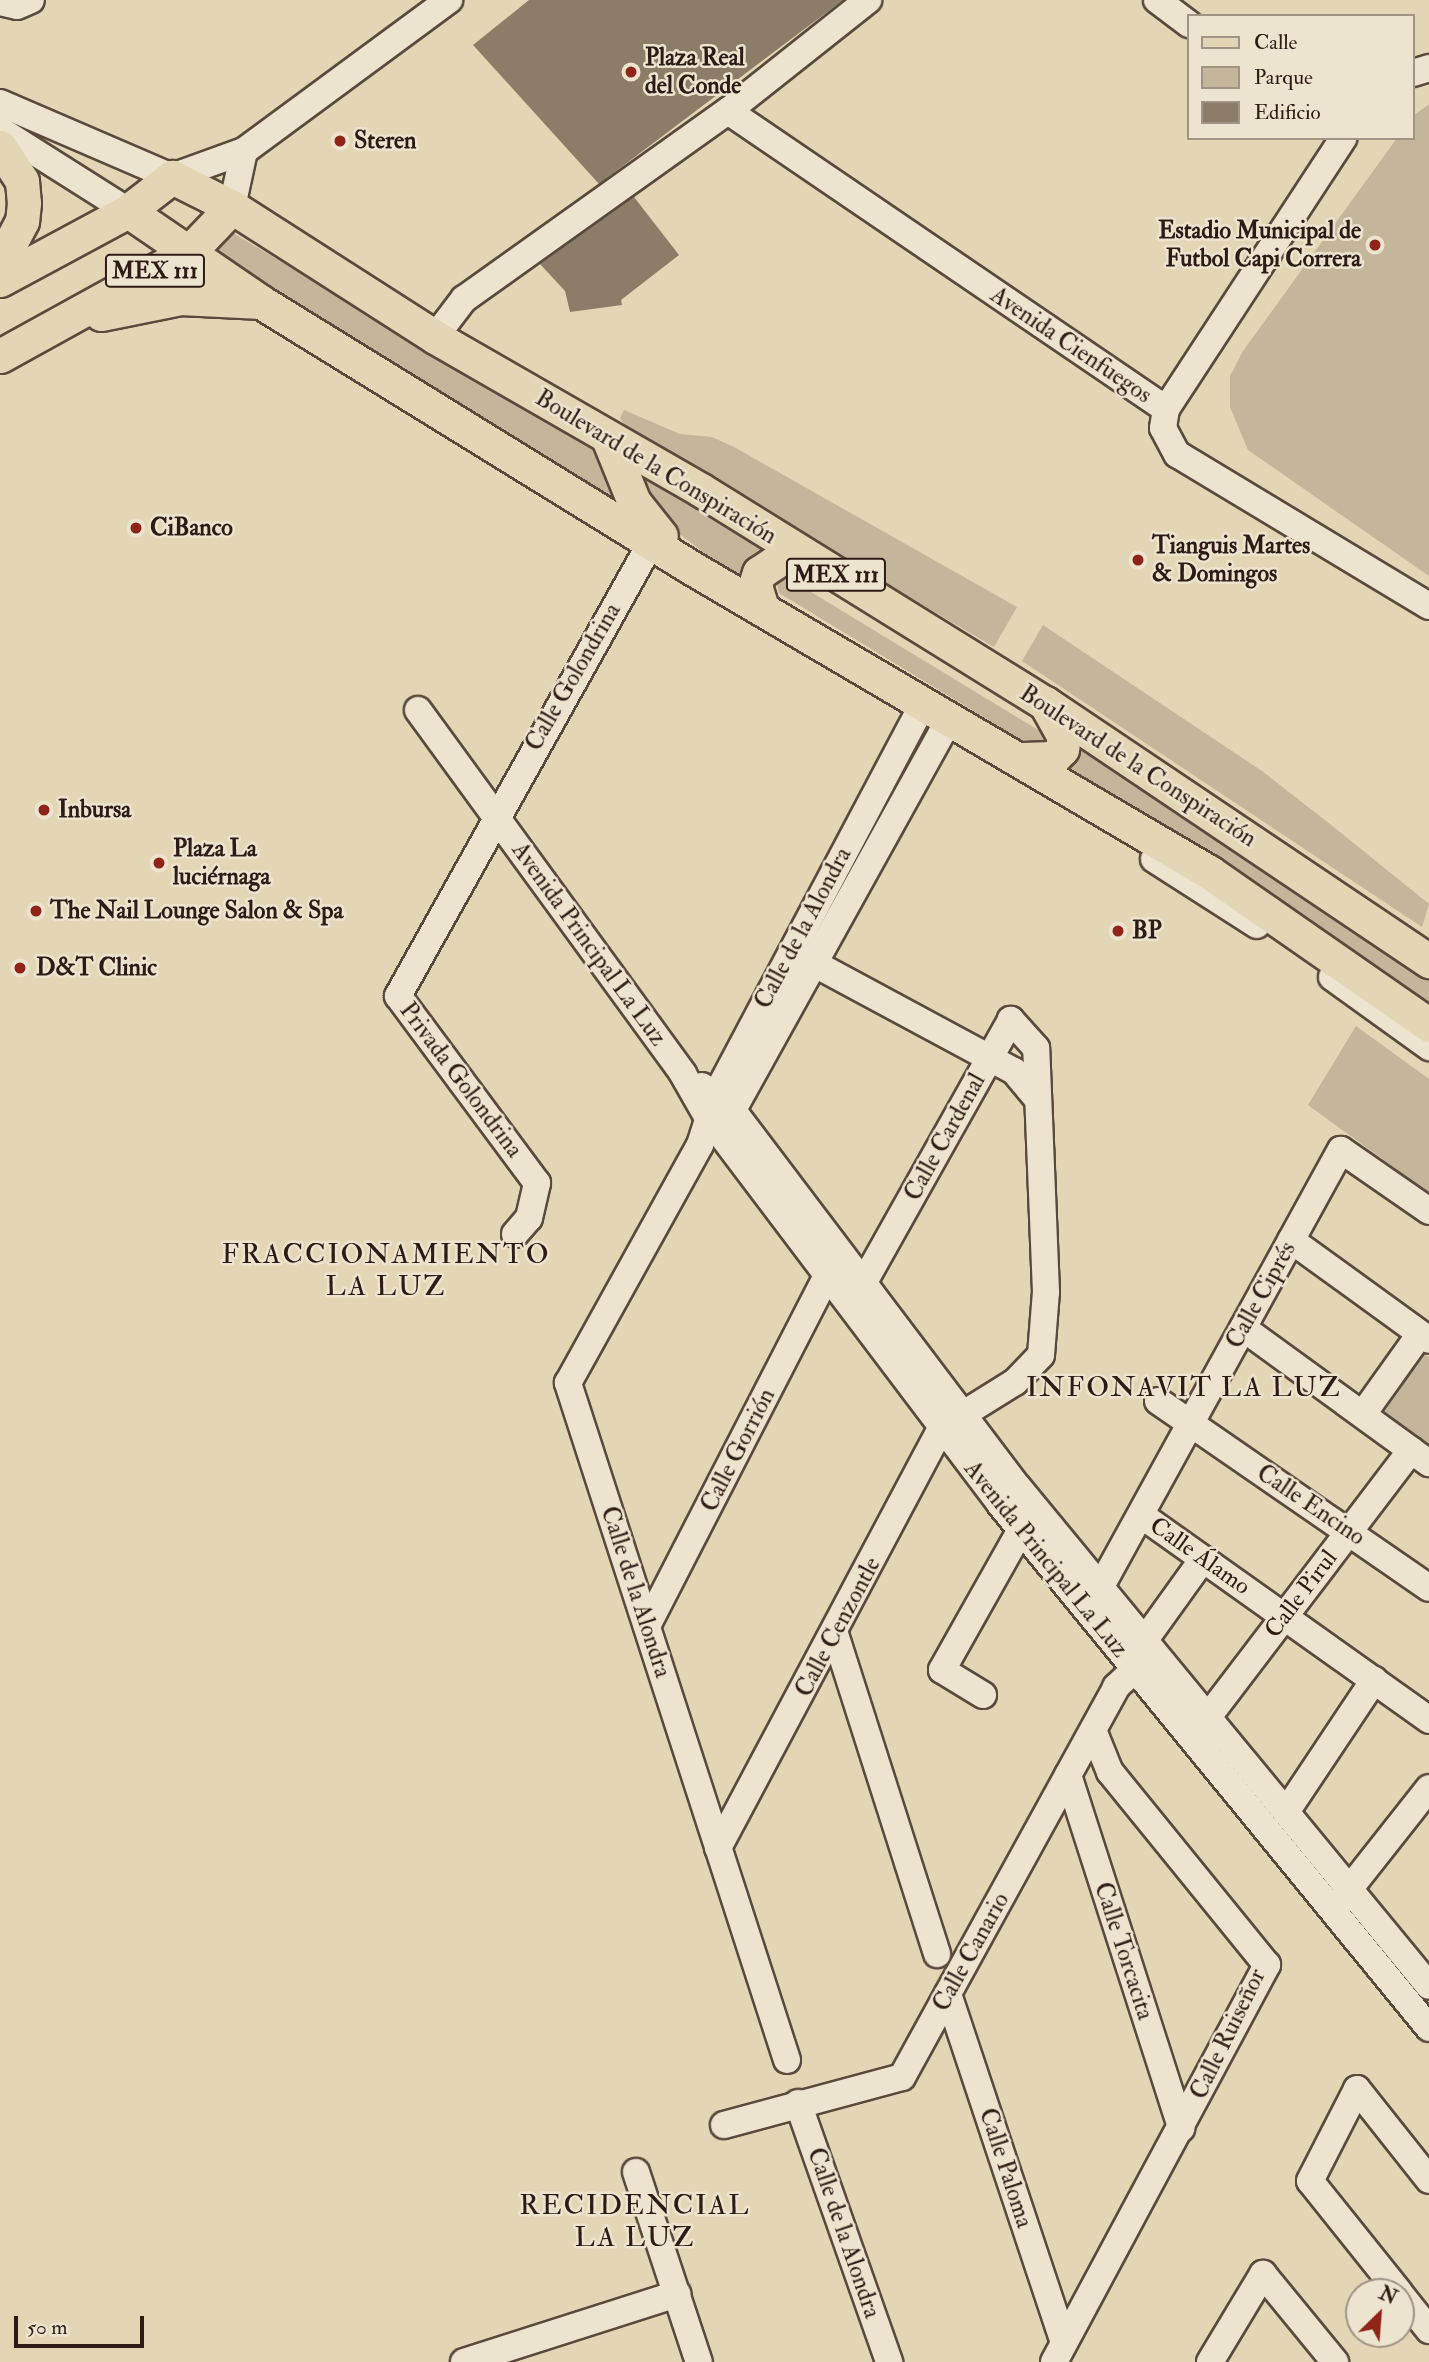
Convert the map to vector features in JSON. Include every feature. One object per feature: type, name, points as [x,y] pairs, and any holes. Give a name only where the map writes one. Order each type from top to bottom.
[{"type":"main road","points":[[0,147],[22,181],[24,203],[22,221],[0,263]]},
{"type":"main road","name":"MEX 111","points":[[0,280],[128,211],[172,177],[232,207],[190,251],[69,321],[0,356]]},
{"type":"main road","name":"Boulevard de la Conspiración","points":[[232,207],[435,337],[608,438],[1045,703],[1429,961]]},
{"type":"main road","name":"MEX 111","points":[[128,211],[261,302]]},
{"type":"main road","name":"MEX 111","points":[[69,321],[180,298],[261,302]]},
{"type":"main road","name":"Boulevard de la Conspiración","points":[[261,302],[692,568],[1209,872],[1429,1025]]},
{"type":"main road","points":[[608,438],[634,502],[692,568]]},
{"type":"main road","points":[[761,608],[755,585],[759,573],[783,557],[806,557]]},
{"type":"main road","points":[[1022,760],[1053,758],[1062,749],[1064,737],[1045,703]]},
{"type":"main road","points":[[1296,870],[1429,936]]},
{"type":"street","points":[[0,103],[172,177],[244,151],[449,0]]},
{"type":"street","points":[[435,337],[464,299],[728,111],[868,0]]},
{"type":"street","points":[[1157,0],[1188,23]]},
{"type":"street","name":"Avenida Cienfuegos","points":[[728,111],[1166,409],[1163,428],[1177,454],[1429,606]]},
{"type":"street","points":[[0,130],[128,211]]},
{"type":"street","points":[[1166,409],[1342,140]]},
{"type":"street","points":[[232,207],[244,151]]},
{"type":"street","name":"Calle Golondrina","points":[[495,813],[652,541]]},
{"type":"street","points":[[803,632],[917,715],[1182,875],[1429,1047]]},
{"type":"street","name":"Avenida Principal La Luz","points":[[418,710],[828,1274],[953,1423],[1144,1641],[1200,1728],[1332,1910],[1429,2028]]},
{"type":"street","name":"Calle de la Alondra","points":[[715,1120],[813,908],[917,715]]},
{"type":"street","name":"Calle de la Alondra","points":[[787,2060],[568,1383],[715,1120],[814,964],[943,731]]},
{"type":"street","name":"Privada Golondrina","points":[[495,813],[398,996],[537,1183],[529,1218],[515,1234]]},
{"type":"street","points":[[813,908],[838,922]]},
{"type":"street","name":"Calle Cardenal","points":[[814,964],[989,1057],[865,1280]]},
{"type":"street","points":[[953,1423],[1015,1382],[1041,1355],[1046,1292],[1035,1096],[1035,1048],[1011,1020],[989,1057],[1014,1071],[1035,1096]]},
{"type":"street","name":"Avenida Principal La Luz","points":[[715,1120],[865,1280],[1021,1530],[1135,1669],[1286,1812],[1429,1986]]},
{"type":"street","name":"Calle Ciprés","points":[[1100,1588],[1341,1150],[1429,1211]]},
{"type":"street","points":[[1291,1240],[1424,1337],[1363,1415]]},
{"type":"street","name":"Calle Gorrión","points":[[647,1626],[828,1274]]},
{"type":"street","points":[[1243,1328],[1420,1456]]},
{"type":"street","name":"Calle Encino","points":[[1158,1401],[1429,1588]]},
{"type":"street","name":"Calle Cenzontle","points":[[718,1848],[953,1423]]},
{"type":"street","name":"Calle Pirul","points":[[1200,1728],[1349,1531],[1420,1456]]},
{"type":"street","name":"Calle Álamo","points":[[1141,1514],[1429,1720]]},
{"type":"street","points":[[983,1695],[942,1670],[1021,1530]]},
{"type":"street","points":[[1144,1641],[1203,1559]]},
{"type":"street","points":[[835,1634],[937,1954]]},
{"type":"street","name":"Calle Canario","points":[[724,2125],[902,2077],[1116,1687],[1135,1669]]},
{"type":"street","points":[[1286,1812],[1374,1680]]},
{"type":"street","name":"Calle Ruiseñor","points":[[1059,2352],[1267,1965],[1110,1772],[1093,1730]]},
{"type":"street","name":"Calle Torcacita","points":[[1068,1775],[1181,2127]]},
{"type":"street","points":[[1332,1910],[1429,1788]]},
{"type":"street","name":"Calle Paloma","points":[[948,1994],[1059,2352]]},
{"type":"street","points":[[1387,2278],[1310,2181],[1357,2089],[1429,2180]]},
{"type":"street","name":"Calle de la Alondra","points":[[799,2103],[889,2362]]},
{"type":"street","points":[[636,2172],[699,2362]]},
{"type":"street","points":[[1210,2362],[1263,2274],[1335,2362]]},
{"type":"street","points":[[464,2362],[677,2294]]},
{"type":"street","points":[[1415,2313],[1429,2330]]},
{"type":"green space","name":"Estadio Municipal de Futbol Capi Correra","points":[[1429,104],[1429,576],[1248,450],[1230,407],[1230,376],[1243,351],[1396,140],[1415,140],[1415,114]]},
{"type":"green space","points":[[233,233],[605,455],[608,487],[617,503],[209,255]]},
{"type":"green space","points":[[624,410],[680,434],[712,437],[734,447],[1017,607],[994,647],[630,433],[620,418]]},
{"type":"green space","points":[[624,467],[773,554],[750,588],[656,516]]},
{"type":"green space","points":[[788,578],[1049,739],[1038,750],[779,593],[777,584]]},
{"type":"green space","points":[[1043,625],[1262,771],[1335,828],[1429,904],[1422,927],[1022,661]]},
{"type":"green space","points":[[1076,736],[1429,979],[1429,1016],[1055,773]]},
{"type":"green space","points":[[1356,1026],[1429,1079],[1429,1193],[1308,1105]]},
{"type":"green space","points":[[1424,1354],[1429,1357],[1429,1448],[1384,1412]]},
{"type":"building","name":"Plaza Real del Conde","points":[[529,0],[843,0],[599,184],[473,45]]},
{"type":"building","points":[[634,197],[679,255],[621,300],[622,305],[570,312],[565,291],[540,264]]},
{"type":"place","name":"Plaza Real del Conde","points":[[631,72]]},
{"type":"place","name":"Steren","points":[[340,141]]},
{"type":"place","name":"Estadio Municipal de Futbol Capi Correra","points":[[1375,245]]},
{"type":"place","name":"CiBanco","points":[[136,528]]},
{"type":"place","name":"Tianguis Martes & Domingos","points":[[1138,560]]},
{"type":"place","name":"Inbursa","points":[[44,810]]},
{"type":"place","name":"Plaza La luciérnaga","points":[[159,863]]},
{"type":"place","name":"The Nail Lounge Salon & Spa","points":[[36,911]]},
{"type":"place","name":"BP","points":[[1118,931]]},
{"type":"place","name":"D&T Clinic","points":[[20,968]]},
{"type":"district","name":"FRACCIONAMIENTO LA LUZ","points":[[386,1271]]},
{"type":"district","name":"INFONAVIT LA LUZ","points":[[1184,1388]]},
{"type":"district","name":"RECIDENCIAL LA LUZ","points":[[635,2222]]}]
